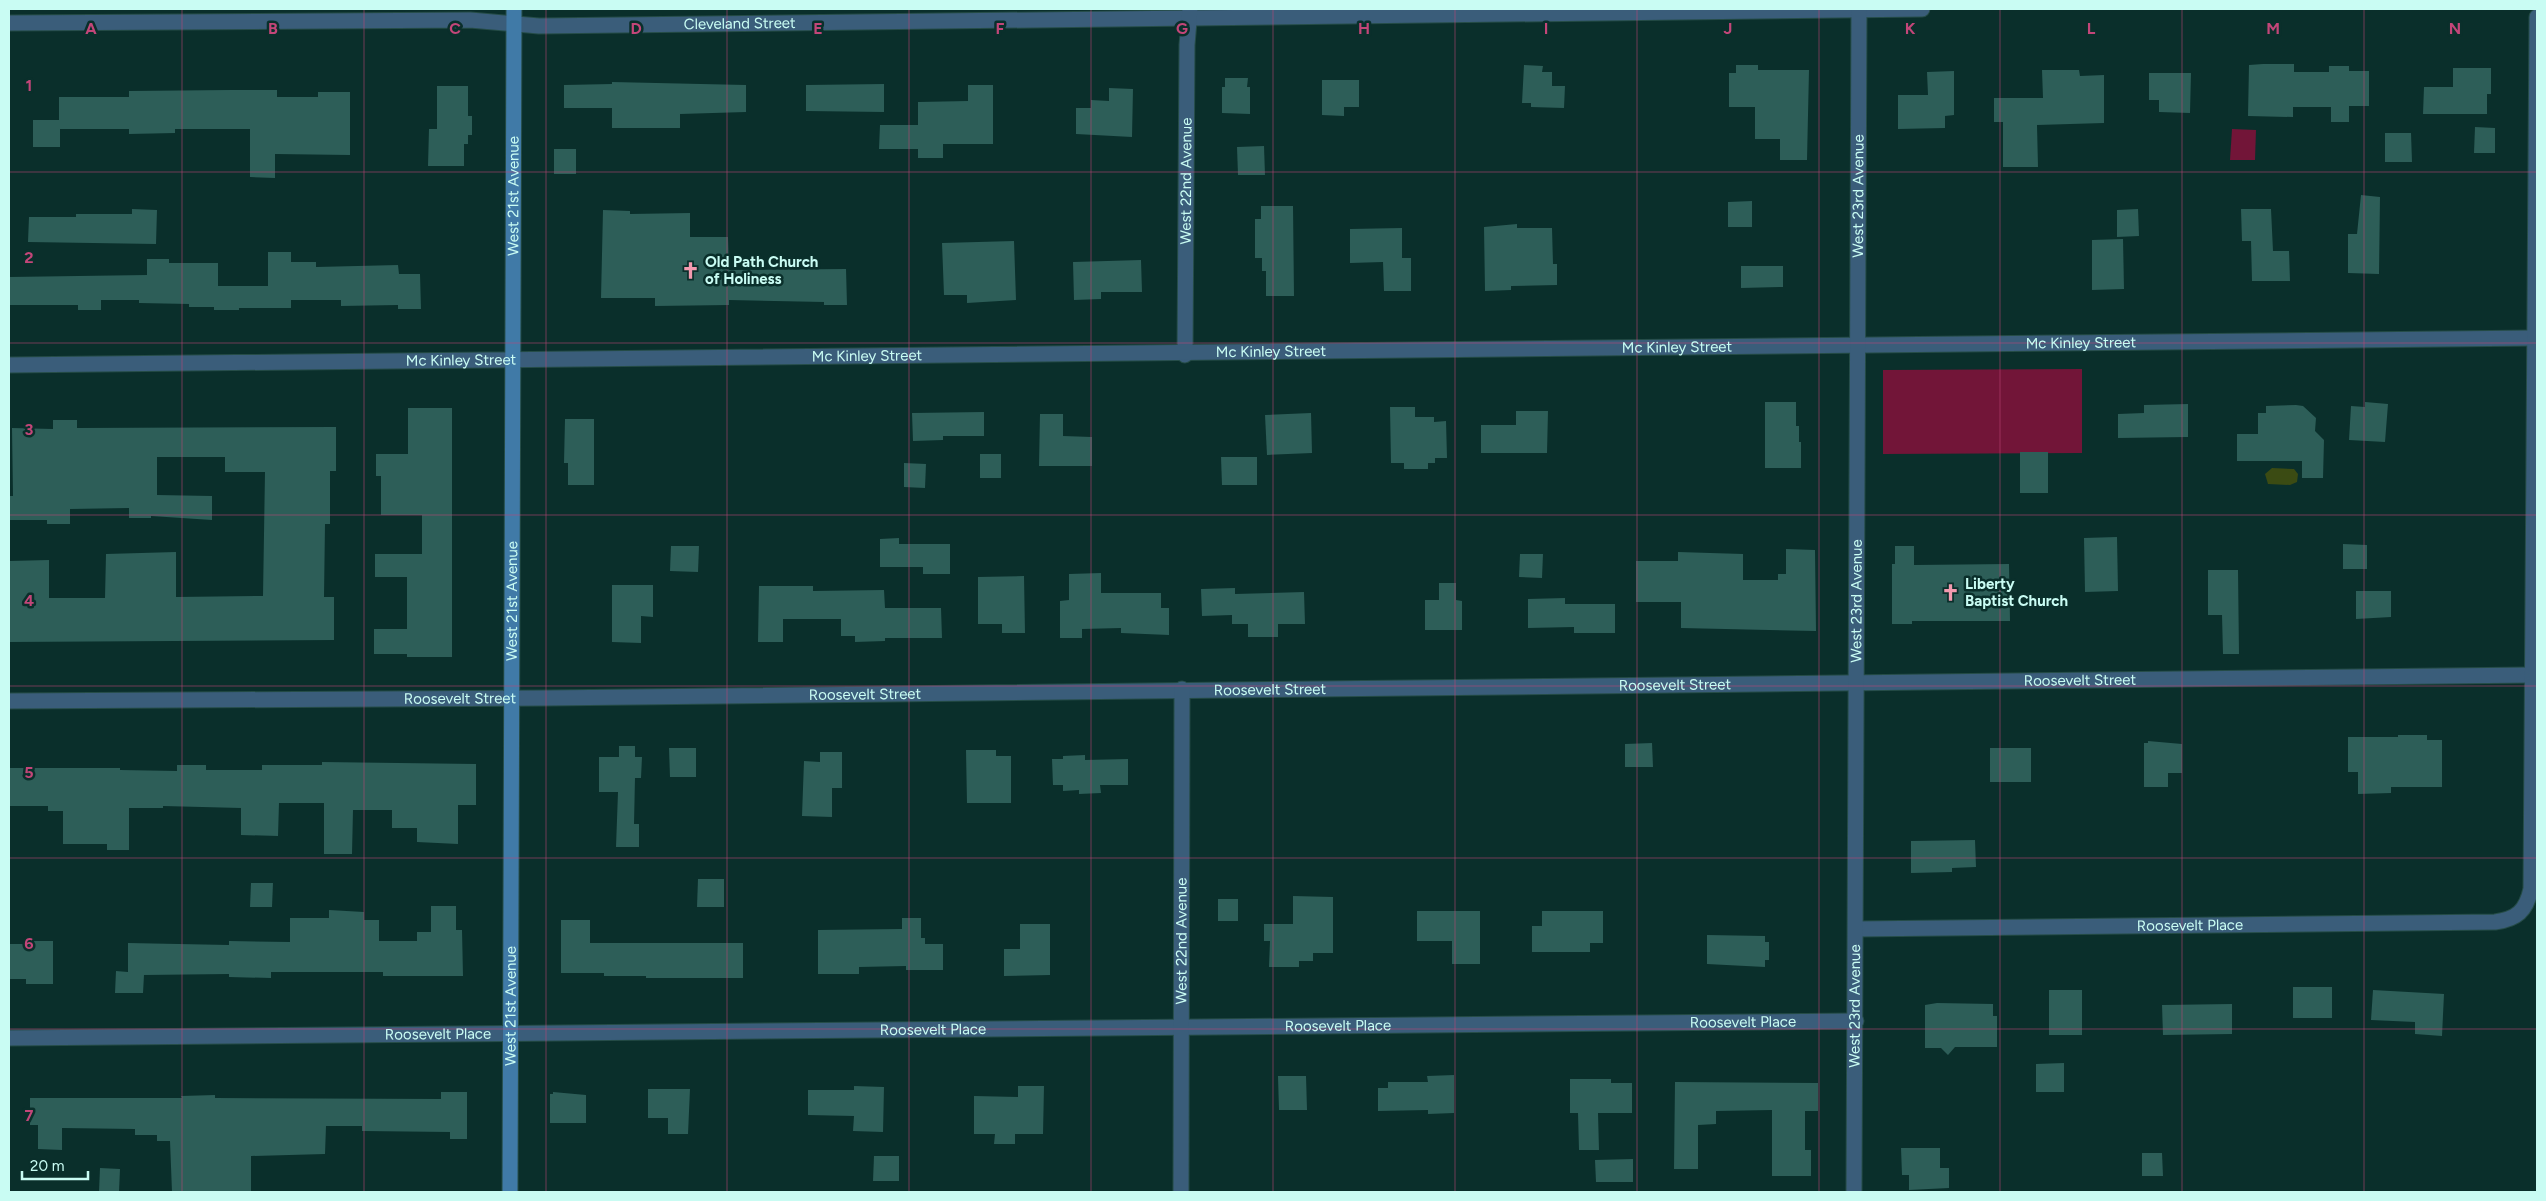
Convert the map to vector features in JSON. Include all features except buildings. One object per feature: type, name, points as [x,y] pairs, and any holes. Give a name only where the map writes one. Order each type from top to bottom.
[{"type":"street","name":"West 23rd Avenue","points":[[1854,1192],[1859,9]]},
{"type":"street","name":"Cleveland Street","points":[[9,23],[176,15],[470,20],[514,16],[539,26],[1190,13],[1922,9]]},
{"type":"street","name":"West 22nd Avenue","points":[[1185,354],[1187,45],[1190,13]]},
{"type":"street","name":"West 21st Avenue","points":[[510,1192],[514,16]]},
{"type":"street","points":[[2531,675],[2537,17]]},
{"type":"street","name":"Mc Kinley Street","points":[[9,366],[2534,338]]},
{"type":"street","name":"Roosevelt Street","points":[[9,701],[2531,675]]},
{"type":"street","name":"Roosevelt Place","points":[[1856,929],[2495,922],[2509,920],[2521,914],[2528,904],[2531,889],[2531,675]]},
{"type":"street","name":"West 22nd Avenue","points":[[1181,1192],[1182,689]]},
{"type":"street","name":"Roosevelt Place","points":[[9,1038],[436,1033],[511,1035],[1856,1021]]},
{"type":"shaded area","points":[[2232,129],[2256,130],[2255,160],[2230,160]]},
{"type":"shaded area","points":[[2082,369],[2082,453],[1883,454],[1883,370]]},
{"type":"shaded area","points":[[2272,468],[2294,469],[2298,474],[2297,482],[2290,485],[2268,484],[2265,474]]},
{"type":"place","name":"Old Path Church of Holiness","points":[[691,271]]},
{"type":"place","name":"Liberty Baptist Church","points":[[1951,593]]}]
